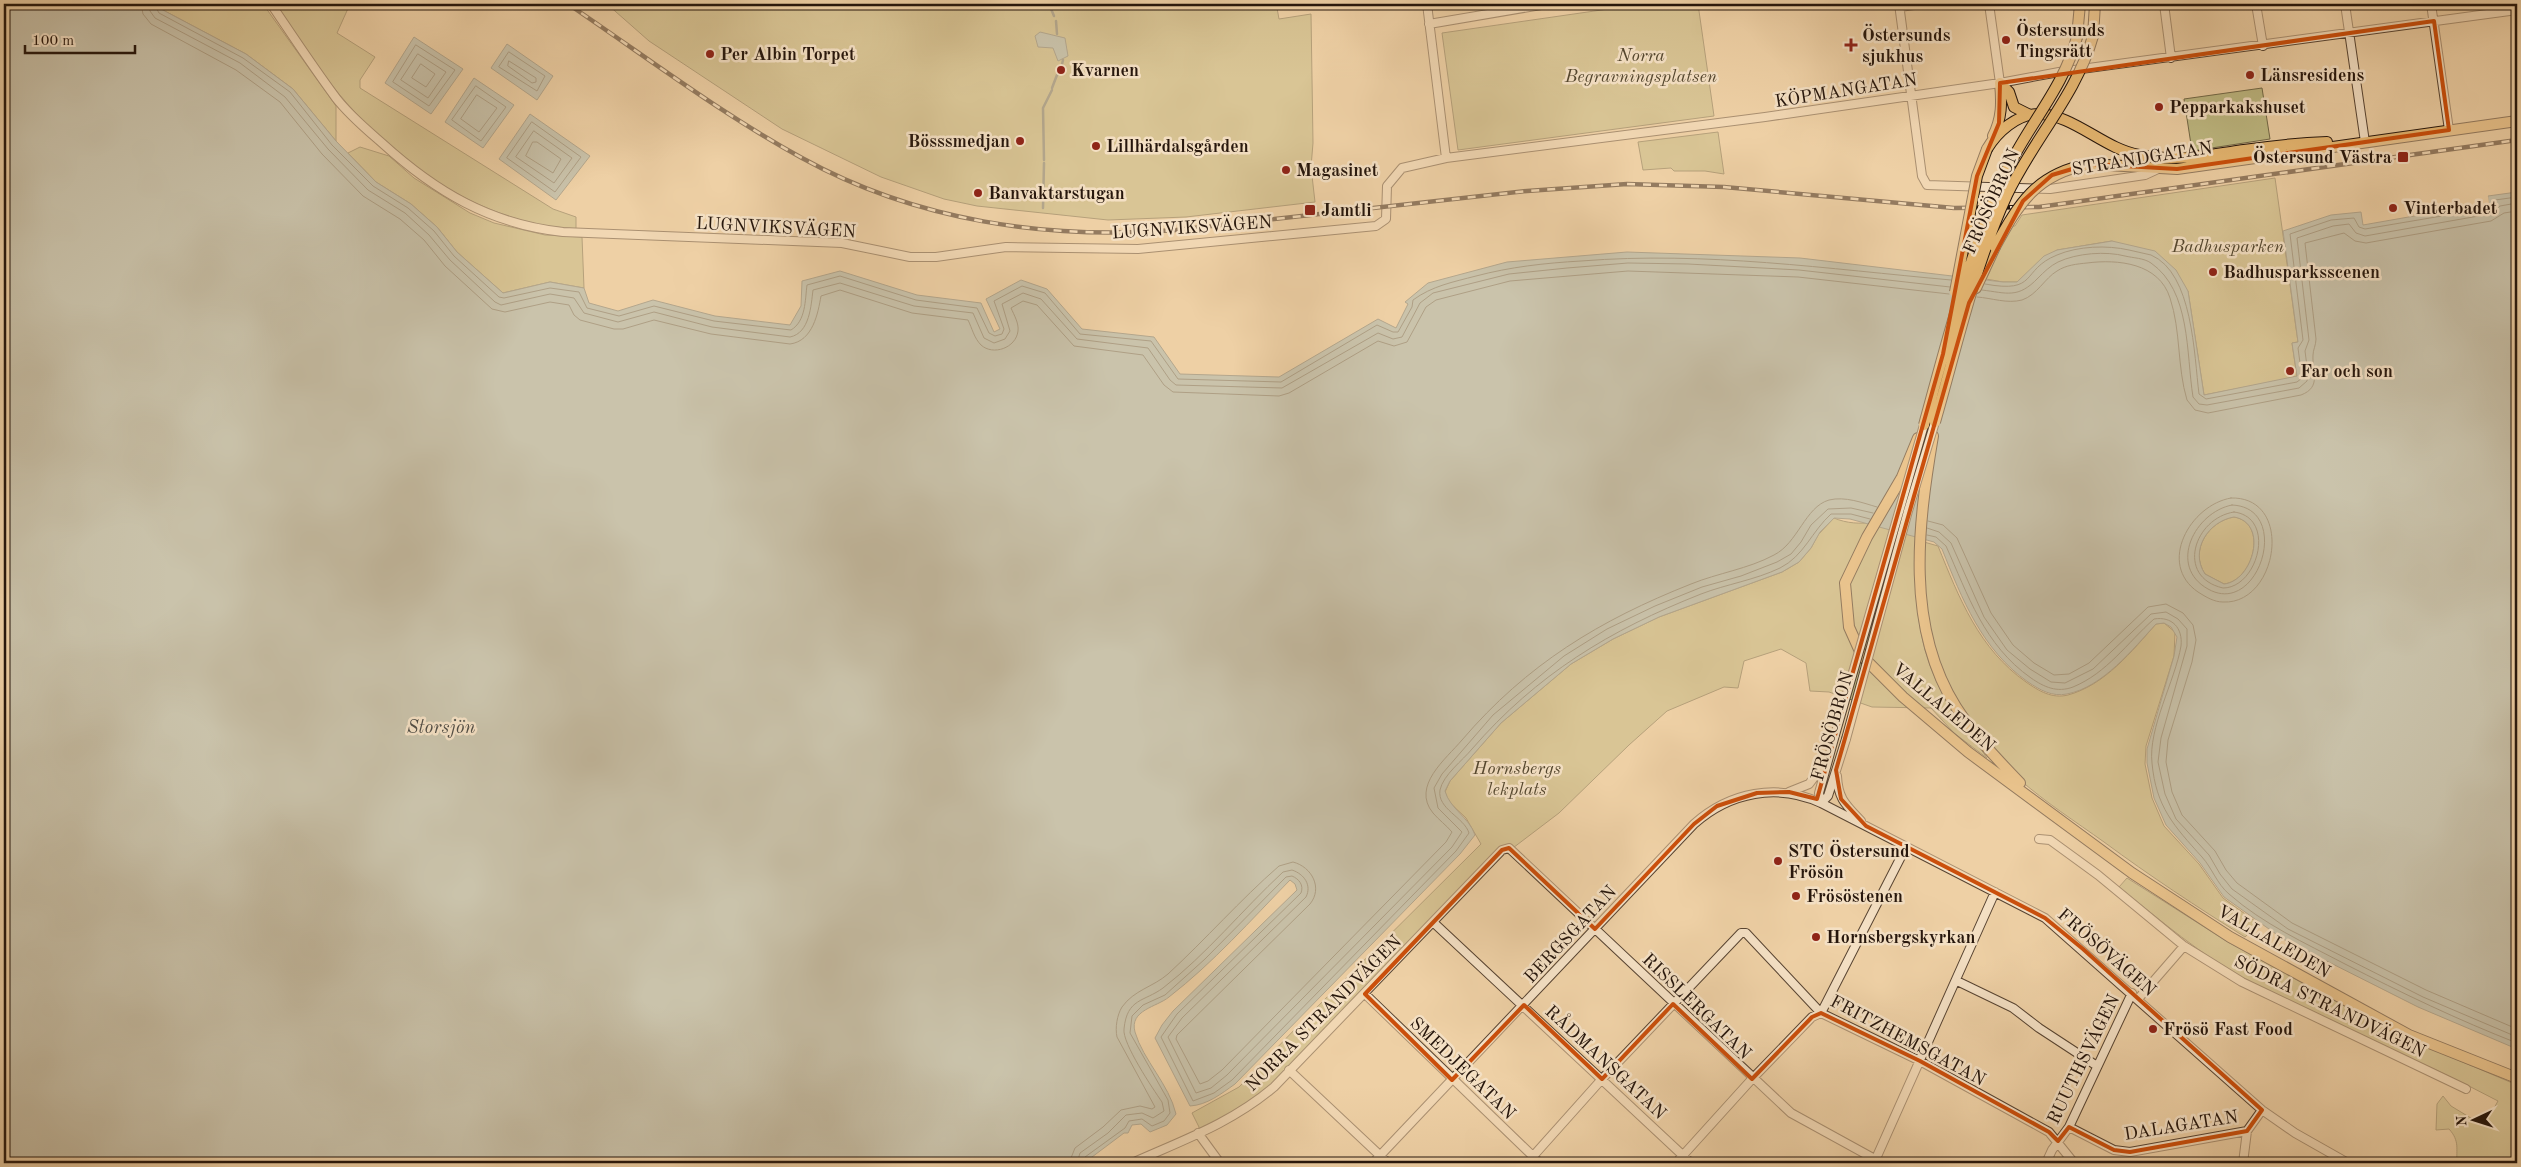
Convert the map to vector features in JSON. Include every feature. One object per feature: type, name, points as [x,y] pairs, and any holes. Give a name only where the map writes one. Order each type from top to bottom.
[{"type":"main road","name":"FRÖSÖBRON","points":[[1849,627],[1845,583],[1859,552],[1902,477],[1924,425],[1943,354],[1989,212],[2006,171],[2066,71],[2078,37],[2080,4]]},
{"type":"main road","name":"FRÖSÖBRON","points":[[1922,598],[1919,551],[1922,509],[1935,422],[1986,244],[2006,197],[2032,147],[2082,67],[2093,36],[2095,4]]},
{"type":"main road","points":[[2000,83],[2009,92],[2014,107],[2030,115]]},
{"type":"main road","name":"FRÖSÖBRON","points":[[1943,354],[1977,176],[1999,122],[2002,104],[2000,83]]},
{"type":"main road","points":[[1987,149],[2002,130],[2030,115]]},
{"type":"main road","name":"STRANDGATAN","points":[[2030,115],[2049,115],[2059,118],[2102,142],[2136,155],[2165,159],[2277,145],[2365,142]]},
{"type":"main road","name":"STRANDGATAN","points":[[2158,169],[2177,169],[2517,121]]},
{"type":"main road","points":[[1969,303],[1995,247],[2023,201],[2038,184],[2052,175],[2070,168],[2089,164],[2158,169]]},
{"type":"main road","name":"VALLALEDEN","points":[[1922,598],[1928,639],[1947,691],[1975,735],[2034,798]]},
{"type":"main road","name":"VALLALEDEN","points":[[1849,627],[1862,656],[1892,687],[1968,752],[2034,798],[2132,873],[2230,938],[2409,1035],[2517,1078]]},
{"type":"street","name":"LUGNVIKSVÄGEN","points":[[271,4],[337,99],[358,122],[404,163],[435,186],[472,208],[530,228],[563,232],[842,243],[910,257],[936,256],[1006,247],[1138,249],[1376,226],[1386,219],[1386,207]]},
{"type":"street","points":[[1427,4],[1446,158]]},
{"type":"street","points":[[1430,24],[1548,4]]},
{"type":"street","points":[[1912,95],[1900,5],[1922,4]]},
{"type":"street","points":[[1989,4],[2000,83]]},
{"type":"street","points":[[2164,4],[2171,58]]},
{"type":"street","points":[[2256,4],[2263,46]]},
{"type":"street","points":[[2345,4],[2365,142]]},
{"type":"street","points":[[2431,4],[2449,130]]},
{"type":"street","name":"KÖPMANGATAN","points":[[1386,207],[1386,186],[1402,168],[1446,158],[1766,118],[2050,74],[2517,10]]},
{"type":"street","name":"STRANDGATAN","points":[[1912,95],[1924,182],[1932,186],[2050,189],[2146,175],[2158,169]]},
{"type":"street","name":"FRÖSÖBRON","points":[[1924,425],[1818,793],[1821,803],[1828,796],[1846,739],[1908,512],[1935,422]]},
{"type":"street","points":[[1789,792],[1809,784],[1830,755]]},
{"type":"street","points":[[1836,770],[1838,792],[1841,799],[1866,826]]},
{"type":"street","name":"BERGSGATAN","points":[[1373,1163],[1701,817],[1718,806],[1744,796],[1789,792],[1821,803]]},
{"type":"street","name":"FRÖSÖVÄGEN","points":[[1821,803],[2045,918],[2262,1110],[2295,1133],[2348,1163]]},
{"type":"street","name":"SÖDRA STRANDVÄGEN","points":[[2040,839],[2050,840],[2098,875],[2184,946],[2242,982],[2294,1009],[2466,1089]]},
{"type":"street","points":[[1676,1163],[1752,1079],[1812,1018],[1821,1013],[1906,847]]},
{"type":"street","name":"RISSLERGATAN","points":[[1509,848],[1752,1079],[1791,1113],[1877,1162]]},
{"type":"street","name":"NORRA STRANDVÄGEN","points":[[1132,1163],[1224,1123],[1250,1107],[1274,1087],[1502,850],[1509,848]]},
{"type":"street","points":[[1877,1162],[1995,892]]},
{"type":"street","name":"RÅDMANSGATAN","points":[[1434,922],[1691,1163]]},
{"type":"street","name":"FRITZHEMSGATAN","points":[[1673,1004],[1738,937],[1746,933],[1821,1013],[1920,1061],[2049,1132],[2074,1163]]},
{"type":"street","name":"RUUTHSVÄGEN","points":[[2138,999],[2184,946]]},
{"type":"street","points":[[1957,981],[2013,1008],[2039,1028],[2097,1066]]},
{"type":"street","name":"RUUTHSVÄGEN","points":[[2046,1163],[2058,1141],[2069,1127],[2132,993]]},
{"type":"street","name":"SMEDJEGATAN","points":[[1365,994],[1540,1163]]},
{"type":"street","points":[[1527,1163],[1602,1079],[1673,1004]]},
{"type":"street","points":[[1289,1070],[1388,1163]]},
{"type":"street","name":"DALAGATAN","points":[[2069,1127],[2114,1150],[2130,1152],[2247,1131],[2262,1110]]},
{"type":"street","points":[[2244,1163],[2247,1131]]},
{"type":"street","points":[[1198,1133],[1220,1163]]},
{"type":"highlighted area","points":[[2434,21],[2449,130],[2177,169],[2089,164],[2052,175],[2023,201],[1969,303],[1836,770],[1841,799],[1866,826],[2045,918],[2083,949],[2262,1110],[2247,1131],[2130,1152],[2114,1150],[2069,1127],[2058,1141],[2049,1132],[1920,1061],[1821,1013],[1812,1017],[1752,1079],[1673,1004],[1602,1079],[1524,1005],[1452,1080],[1365,994],[1502,850],[1509,848],[1595,929],[1694,824],[1717,806],[1757,793],[1789,792],[1817,799],[1943,354],[1977,176],[1999,123],[2000,83]]},
{"type":"green space","points":[[158,4],[263,4],[336,106],[336,141],[293,89],[246,54],[161,9]]},
{"type":"green space","points":[[276,4],[350,4],[337,33],[375,57],[360,80],[360,88],[553,209],[576,217],[576,229],[531,223],[503,214],[476,203],[425,174],[380,137],[339,94],[314,61]]},
{"type":"green space","name":"Jamtli","points":[[607,4],[1264,4],[1264,8],[1277,8],[1279,19],[1311,14],[1313,143],[1311,167],[1315,202],[1186,217],[1108,220],[977,206],[944,199],[881,177],[782,129],[649,41]]},
{"type":"green space","name":"Norra Begravningsplatsen","points":[[1643,4],[1698,4],[1714,116],[1458,150],[1442,33]]},
{"type":"green space","points":[[2262,88],[2270,139],[2192,151],[2184,99]]},
{"type":"green space","points":[[1718,132],[1724,174],[1705,171],[1674,171],[1671,168],[1643,170],[1638,142]]},
{"type":"green space","points":[[360,147],[389,156],[414,178],[470,213],[494,223],[545,235],[582,237],[584,288],[550,282],[503,293],[457,252],[437,227],[411,204],[376,182],[348,153]]},
{"type":"green space","name":"Badhusparken","points":[[2275,178],[2298,342],[2292,343],[2297,377],[2204,395],[2188,291],[2112,241],[2057,250],[2017,282],[1986,279],[1990,271],[1963,269],[1970,227],[2015,226],[2022,215]]},
{"type":"green space","name":"Hornsbergs lekplats","points":[[1917,514],[1916,598],[1928,661],[1947,700],[1987,758],[1954,733],[1931,708],[1872,707],[1829,692],[1810,691],[1806,663],[1781,649],[1744,661],[1738,688],[1724,687],[1667,711],[1559,813],[1505,854],[1502,851],[1274,1087],[1198,1133],[1199,1127],[1192,1113],[1239,1087],[1481,844],[1466,818],[1448,801],[1445,792],[1450,781],[1501,723],[1571,664],[1613,639],[1659,617],[1782,572],[1799,562],[1811,548],[1818,535],[1834,518],[1854,523],[1864,523],[1885,521]]},
{"type":"green space","points":[[2234,517],[2245,521],[2251,530],[2254,540],[2253,552],[2243,573],[2234,581],[2224,584],[2205,574],[2199,556],[2204,538],[2210,530],[2217,524]]},
{"type":"green space","points":[[1924,542],[1938,546],[1954,585],[1972,621],[1995,654],[2026,682],[2051,695],[2068,695],[2081,690],[2106,675],[2117,666],[2156,624],[2164,623],[2175,632],[2174,656],[2146,746],[2145,764],[2152,798],[2164,826],[2199,864],[2223,898],[2259,924],[2245,937],[2191,903],[2050,804],[2019,779],[1993,751],[1959,703],[1935,650],[1927,610]]},
{"type":"green space","points":[[2127,878],[2228,942],[2360,1014],[2404,1037],[2517,1085],[2517,1163],[2457,1163],[2455,1137],[2449,1129],[2436,1130],[2437,1104],[2443,1096],[2451,1106],[2484,1126],[2498,1101],[2279,997],[2231,971],[2182,937],[2119,887]]},
{"type":"water","name":"Storsjön","points":[[4,4],[158,4],[161,9],[246,54],[293,89],[336,141],[376,182],[411,204],[437,227],[457,252],[503,293],[550,282],[584,288],[589,303],[618,311],[653,300],[715,316],[790,325],[801,306],[802,281],[840,271],[917,295],[981,303],[994,332],[1000,329],[986,299],[1021,280],[1047,289],[1082,329],[1154,337],[1180,374],[1279,377],[1378,319],[1396,328],[1408,304],[1405,302],[1428,283],[1507,262],[1627,252],[1800,258],[2003,282],[2017,282],[2044,256],[2057,250],[2112,241],[2155,251],[2176,270],[2188,291],[2204,395],[2297,376],[2292,343],[2298,342],[2283,231],[2331,215],[2361,212],[2363,225],[2488,203],[2488,196],[2517,192],[2517,1049],[2418,1007],[2283,939],[2224,897],[2200,863],[2166,825],[2154,798],[2147,763],[2147,749],[2174,656],[2177,637],[2171,627],[2164,623],[2156,624],[2116,666],[2093,684],[2062,695],[2046,692],[2028,682],[2012,669],[1986,639],[1966,605],[1942,549],[1934,542],[1850,519],[1834,518],[1820,532],[1811,548],[1799,562],[1782,572],[1659,617],[1613,639],[1571,664],[1501,723],[1450,781],[1445,791],[1451,803],[1468,823],[1475,835],[1460,854],[1235,1084],[1208,1101],[1190,1106],[1155,1038],[1173,1011],[1297,890],[1295,884],[1290,880],[1201,970],[1169,997],[1145,1010],[1136,1019],[1134,1025],[1139,1042],[1168,1092],[1176,1114],[1167,1125],[1150,1132],[1141,1124],[1132,1125],[1128,1133],[1124,1133],[1084,1163],[4,1163]],"holes":[[[2234,517],[2245,521],[2251,530],[2254,540],[2253,552],[2243,573],[2234,581],[2224,584],[2205,574],[2199,556],[2201,546],[2204,538],[2217,524]]]},
{"type":"water","points":[[1040,32],[1065,38],[1068,56],[1058,61],[1053,48],[1038,47],[1035,36]]},
{"type":"water","points":[[414,37],[463,69],[431,114],[385,83]]},
{"type":"water","points":[[507,44],[553,76],[537,100],[491,68]]},
{"type":"water","points":[[474,78],[514,105],[483,148],[445,122]]},
{"type":"water","points":[[530,114],[590,156],[556,200],[499,159]]},
{"type":"pier","points":[[2488,196],[2489,203],[2402,217],[2401,215],[2486,201],[2485,197]]},
{"type":"waterway","points":[[1049,4],[1054,16]]},
{"type":"waterway","points":[[1056,21],[1057,34]]},
{"type":"waterway","points":[[1052,88],[1057,75],[1060,73],[1063,60]]},
{"type":"waterway","points":[[1044,160],[1043,108],[1052,90]]},
{"type":"waterway","points":[[1043,208],[1044,163]]},
{"type":"railway","points":[[568,4],[683,84],[772,141],[846,180],[890,197],[936,211],[983,221],[1079,232],[1176,230],[1527,191],[1627,184],[1724,187],[1954,208],[2039,207],[2517,140]]},
{"type":"place","name":"Östersunds Tingsrätt","points":[[2006,40]]},
{"type":"place","name":"Östersunds sjukhus","points":[[1851,45]]},
{"type":"place","name":"Per Albin Torpet","points":[[710,54]]},
{"type":"place","name":"Kvarnen","points":[[1061,70]]},
{"type":"place","name":"Länsresidens","points":[[2250,75]]},
{"type":"place","name":"Pepparkakshuset","points":[[2159,107]]},
{"type":"place","name":"Bösssmedjan","points":[[1020,141]]},
{"type":"place","name":"Lillhärdalsgården","points":[[1096,146]]},
{"type":"place","name":"Östersund Västra","points":[[2403,157]]},
{"type":"place","name":"Magasinet","points":[[1286,170]]},
{"type":"place","name":"Banvaktarstugan","points":[[978,193]]},
{"type":"place","name":"Vinterbadet","points":[[2393,208]]},
{"type":"place","name":"Jamtli","points":[[1310,210]]},
{"type":"place","name":"Badhusparksscenen","points":[[2213,272]]},
{"type":"place","name":"Far och son","points":[[2290,371]]},
{"type":"place","name":"STC Östersund Frösön","points":[[1778,861]]},
{"type":"place","name":"Frösöstenen","points":[[1796,896]]},
{"type":"place","name":"Hornsbergskyrkan","points":[[1816,937]]},
{"type":"place","name":"Frösö Fast Food","points":[[2153,1029]]}]
